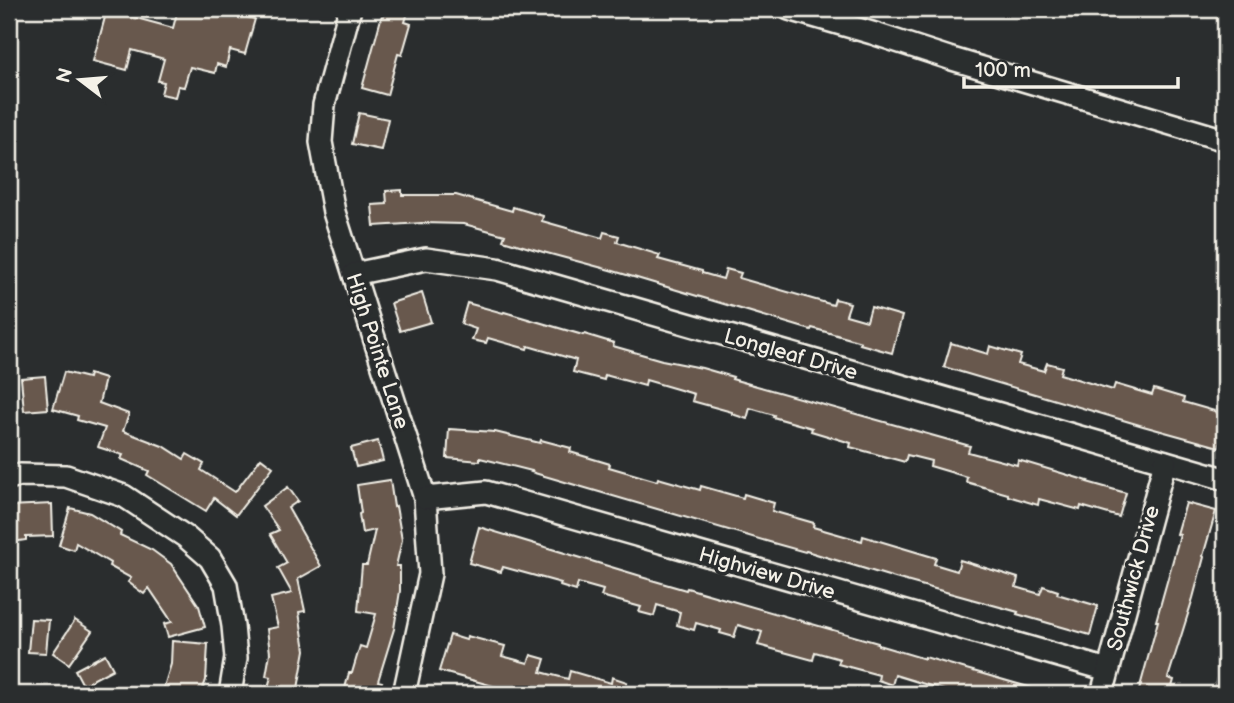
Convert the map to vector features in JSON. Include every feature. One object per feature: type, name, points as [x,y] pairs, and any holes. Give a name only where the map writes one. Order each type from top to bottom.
[{"type":"street","name":"High Pointe Lane","points":[[350,9],[324,105],[321,142],[334,212],[425,498],[430,574],[404,694]]},
{"type":"street","points":[[789,9],[1225,139]]},
{"type":"street","name":"Longleaf Drive","points":[[354,274],[426,259],[497,269],[1225,480]]},
{"type":"street","name":"Southwick Drive","points":[[1102,694],[1164,462]]},
{"type":"street","points":[[9,478],[20,475],[66,476],[124,496],[186,537],[210,558],[226,584],[233,626],[236,658],[229,694]]},
{"type":"street","name":"Highview Drive","points":[[425,498],[486,492],[1108,670]]},
{"type":"building","points":[[178,9],[249,9],[247,17],[255,19],[245,54],[230,50],[226,67],[217,64],[215,73],[190,67],[184,87],[178,86],[175,97],[161,94],[164,82],[158,81],[164,59],[132,50],[127,70],[93,61],[107,10],[173,28]]},
{"type":"building","points":[[386,9],[409,9],[405,22],[411,24],[402,55],[398,54],[387,95],[362,88]]},
{"type":"building","points":[[359,113],[388,119],[381,150],[352,144]]},
{"type":"building","points":[[402,190],[402,195],[456,195],[512,211],[513,207],[543,216],[542,221],[602,238],[604,232],[619,236],[617,242],[660,255],[658,259],[702,273],[723,279],[726,269],[741,273],[739,278],[833,305],[835,299],[850,303],[846,315],[867,321],[871,307],[902,316],[892,353],[503,240],[505,235],[464,224],[374,226],[372,205],[387,204],[386,191]]},
{"type":"building","points":[[422,293],[431,322],[400,331],[391,303]]},
{"type":"building","points":[[467,303],[584,334],[614,343],[613,346],[702,368],[733,377],[732,379],[970,446],[968,452],[1017,465],[1018,460],[1126,493],[1119,517],[1081,506],[1080,510],[1039,499],[1038,505],[966,482],[967,477],[930,466],[931,461],[907,455],[905,462],[850,447],[851,443],[750,408],[747,419],[692,401],[694,394],[646,380],[645,386],[605,375],[604,380],[573,372],[576,360],[528,346],[527,349],[488,338],[486,343],[472,340],[476,329],[461,324]]},
{"type":"building","points":[[951,343],[988,354],[990,346],[1021,355],[1018,364],[1044,371],[1047,363],[1062,367],[1060,374],[1113,390],[1115,384],[1152,395],[1154,389],[1184,398],[1183,402],[1225,414],[1219,447],[944,367]]},
{"type":"building","points":[[64,372],[88,378],[89,374],[105,379],[99,403],[129,414],[123,431],[165,447],[184,459],[187,454],[204,464],[201,470],[235,492],[261,458],[273,467],[236,515],[214,498],[206,511],[147,475],[149,471],[121,459],[123,455],[98,447],[105,428],[53,409]]},
{"type":"building","points":[[45,376],[48,409],[24,411],[21,378]]},
{"type":"building","points":[[449,429],[495,432],[540,443],[541,440],[571,448],[570,452],[610,464],[609,467],[657,481],[658,478],[700,490],[701,486],[743,498],[744,494],[774,503],[772,511],[814,523],[813,527],[862,541],[863,536],[936,558],[934,564],[957,571],[960,560],[1018,578],[1016,587],[1040,594],[1043,586],[1058,591],[1057,594],[1098,606],[1090,635],[532,471],[480,458],[480,461],[447,458]]},
{"type":"building","points":[[378,441],[383,461],[356,467],[351,448]]},
{"type":"building","points":[[390,480],[402,540],[396,566],[400,566],[400,591],[394,629],[378,681],[382,682],[378,694],[353,694],[344,692],[349,673],[352,673],[360,646],[366,648],[376,614],[358,611],[362,565],[367,565],[375,530],[362,533],[357,485]]},
{"type":"building","points":[[288,487],[298,501],[288,508],[321,566],[298,579],[305,611],[299,612],[305,650],[297,694],[266,694],[271,677],[266,676],[270,653],[267,629],[278,627],[271,598],[292,593],[278,568],[287,563],[270,534],[279,530],[262,506]]},
{"type":"building","points":[[1186,503],[1216,511],[1168,678],[1174,680],[1170,694],[1138,694],[1180,535],[1177,534]]},
{"type":"building","points":[[52,504],[53,536],[26,537],[26,540],[12,542],[9,506]]},
{"type":"building","points":[[70,508],[90,513],[121,532],[120,535],[152,550],[171,564],[199,606],[205,627],[168,637],[164,624],[172,622],[149,588],[144,594],[128,582],[131,578],[76,543],[74,550],[59,545]]},
{"type":"building","points":[[479,527],[641,577],[1042,691],[1041,694],[957,694],[895,675],[892,685],[878,680],[879,675],[838,664],[840,659],[815,652],[813,660],[758,645],[762,632],[738,625],[734,637],[696,623],[694,630],[677,625],[680,612],[657,605],[654,616],[639,612],[641,607],[601,596],[603,590],[578,583],[576,591],[560,586],[561,583],[503,567],[501,572],[469,563]]},
{"type":"building","points":[[31,619],[49,620],[46,653],[28,652]]},
{"type":"building","points":[[75,620],[92,631],[69,664],[53,653]]},
{"type":"building","points":[[450,635],[466,640],[467,636],[505,646],[502,656],[528,663],[531,655],[545,659],[541,672],[568,679],[570,671],[611,683],[612,677],[627,682],[625,687],[640,691],[639,694],[522,694],[439,671]]},
{"type":"building","points":[[172,641],[208,644],[206,680],[201,694],[179,694],[163,690],[171,664]]},
{"type":"building","points":[[105,654],[113,669],[83,685],[75,670]]},
{"type":"building","points":[[1221,661],[1225,662],[1225,694],[1213,694]]}]
